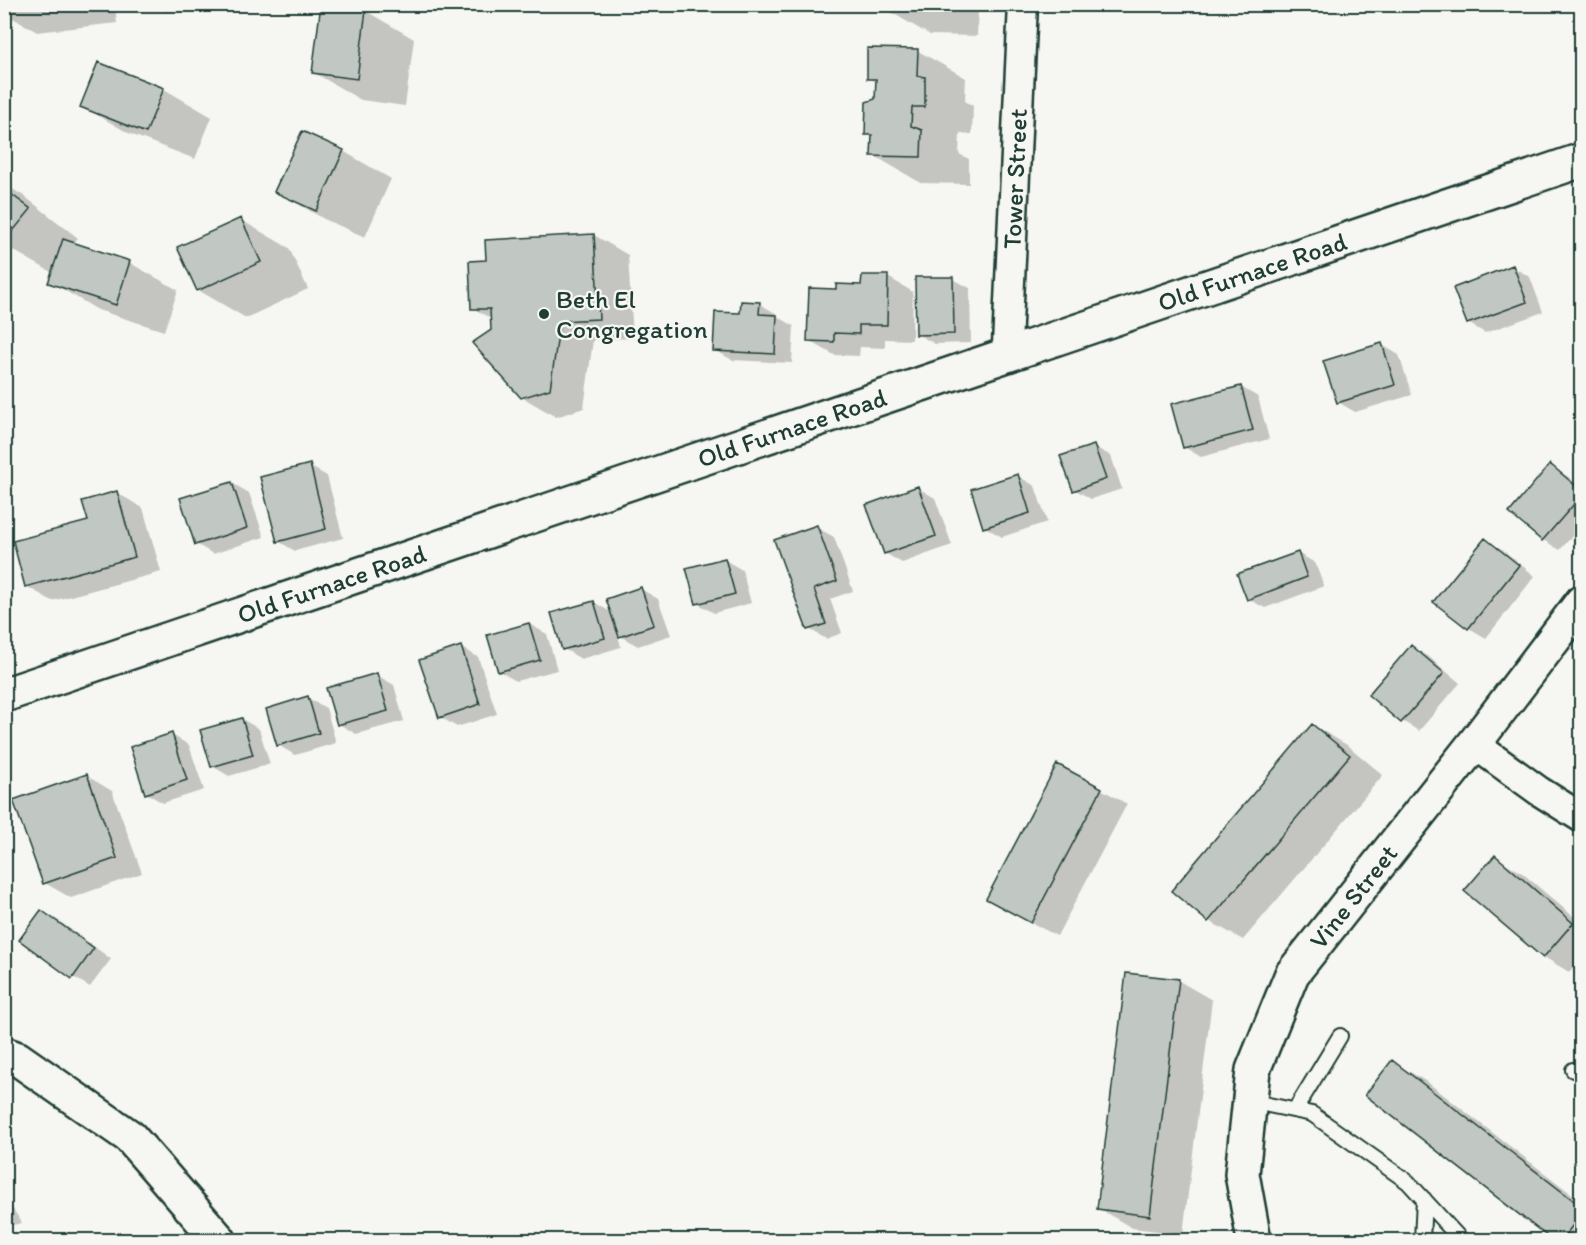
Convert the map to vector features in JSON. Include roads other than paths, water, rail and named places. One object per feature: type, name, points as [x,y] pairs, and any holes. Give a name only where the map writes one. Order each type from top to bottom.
[{"type":"street","name":"Tower Street","points":[[1010,354],[1007,345],[1023,4]]},
{"type":"street","name":"Old Furnace Road","points":[[4,695],[1581,159]]},
{"type":"street","name":"Vine Street","points":[[1254,1240],[1242,1174],[1253,1070],[1292,974],[1474,744],[1581,602]]},
{"type":"street","points":[[1474,744],[1581,818]]},
{"type":"street","points":[[4,1053],[18,1059],[130,1137],[219,1240]]},
{"type":"lane","points":[[1295,1110],[1340,1036]]},
{"type":"lane","points":[[1249,1101],[1312,1114],[1408,1182],[1461,1240]]},
{"type":"lane","points":[[1422,1240],[1424,1199]]},
{"type":"place","name":"Beth El Congregation","points":[[544,314]]}]
